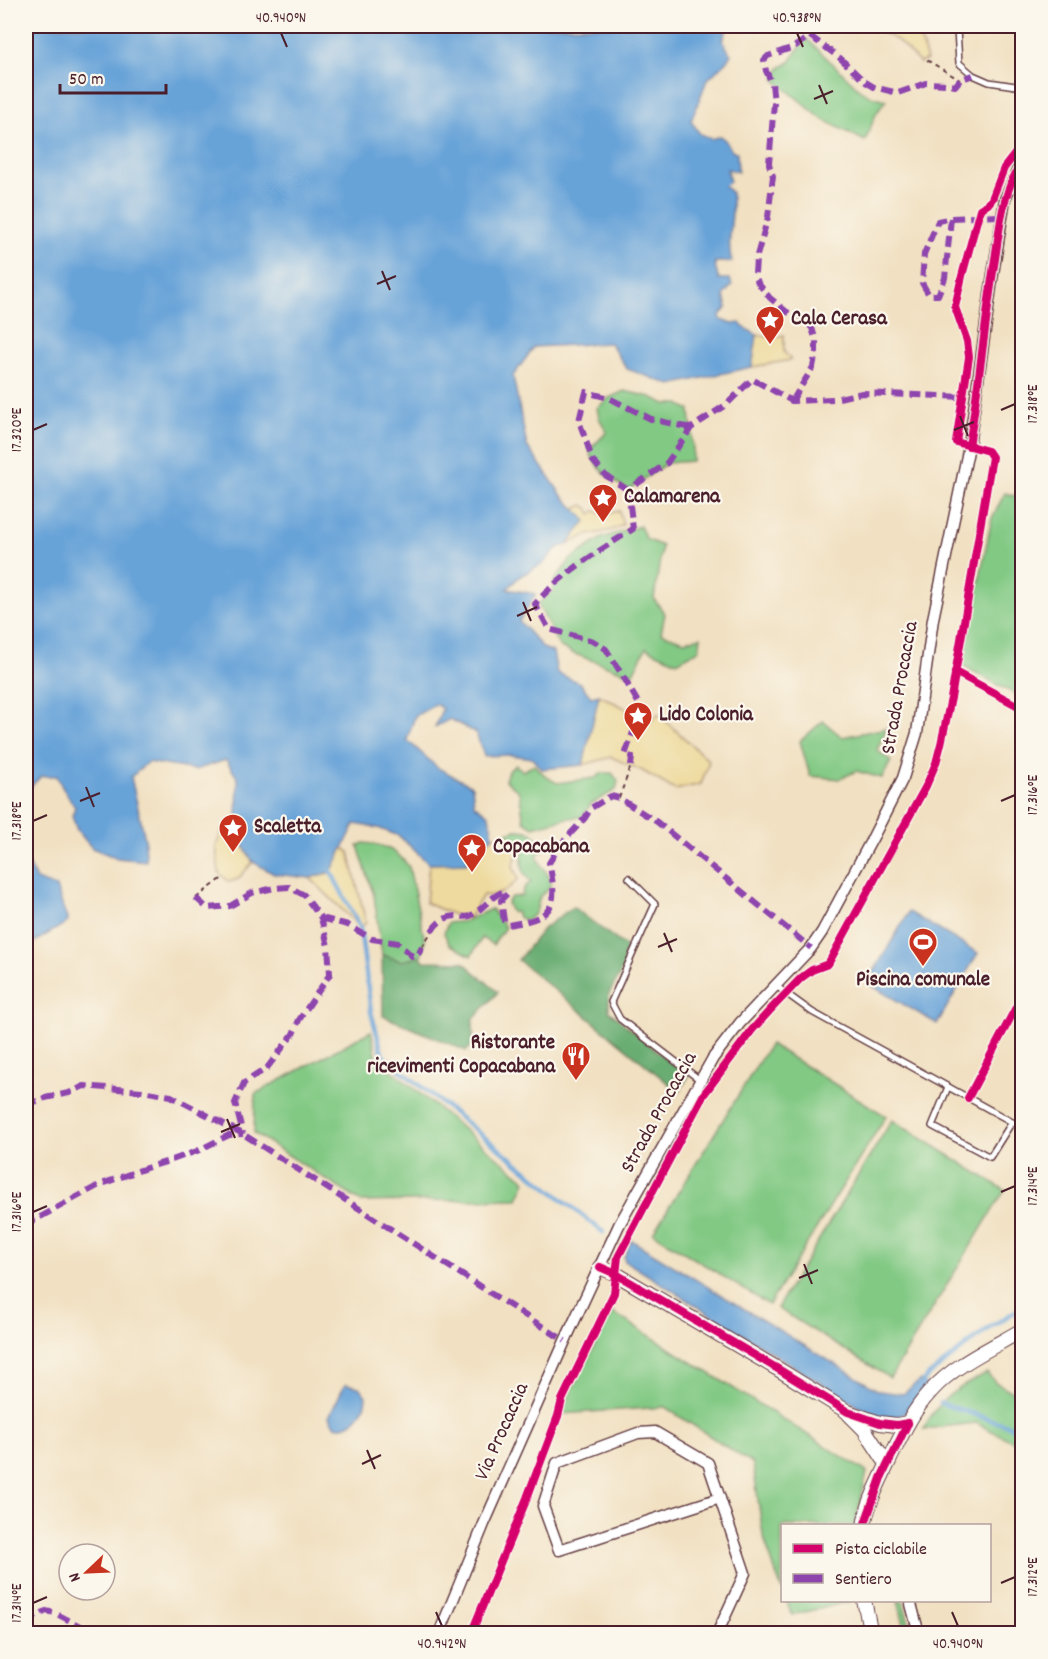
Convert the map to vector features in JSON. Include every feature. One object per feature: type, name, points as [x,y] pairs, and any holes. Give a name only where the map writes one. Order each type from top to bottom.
[{"type":"street","name":"Strada Procaccia","points":[[608,1248],[712,1058],[740,1023],[811,948],[822,933],[903,778],[917,733],[933,619],[970,441],[1005,199],[1023,163]]},
{"type":"street","name":"Via Procaccia","points":[[439,1634],[483,1524],[608,1248]]},
{"type":"street","points":[[600,1267],[616,1274],[848,1412],[880,1423],[897,1425],[911,1418]]},
{"type":"street","points":[[865,1524],[887,1464],[911,1418],[932,1390],[951,1373],[1023,1330]]},
{"type":"street","points":[[848,1412],[864,1429],[887,1464]]},
{"type":"street","points":[[717,1634],[745,1573],[720,1498],[708,1463],[655,1432],[638,1433],[557,1463],[543,1506],[559,1550],[720,1498]]},
{"type":"street","points":[[864,1602],[871,1634]]},
{"type":"street","points":[[911,1604],[919,1634]]},
{"type":"lane","points":[[957,29],[959,63],[973,75],[989,82],[1023,87]]},
{"type":"lane","points":[[629,878],[655,904],[611,1002],[620,1019],[700,1080]]},
{"type":"lane","points":[[776,986],[812,1012],[1023,1127]]},
{"type":"lane","points":[[948,1087],[932,1126],[990,1157],[1012,1122]]},
{"type":"path","points":[[927,60],[960,80]]},
{"type":"path","points":[[619,798],[631,766]]},
{"type":"path","points":[[196,898],[224,877]]},
{"type":"path","points":[[423,947],[432,931]]},
{"type":"green space","points":[[807,39],[860,90],[886,100],[876,114],[865,141],[822,119],[775,80],[780,68],[791,61]]},
{"type":"green space","points":[[624,391],[651,397],[666,404],[679,404],[690,410],[693,449],[692,461],[667,463],[628,490],[600,469],[589,450],[607,432],[599,418],[597,408],[609,398]]},
{"type":"green space","points":[[1005,493],[1022,498],[1022,698],[962,665],[992,518]]},
{"type":"green space","points":[[640,526],[646,539],[662,546],[654,599],[665,614],[661,633],[684,641],[701,637],[699,650],[677,662],[646,648],[632,675],[559,646],[538,604],[553,591],[554,581],[571,559],[602,538]]},
{"type":"green space","points":[[823,721],[842,737],[887,728],[877,750],[891,761],[882,778],[856,771],[840,779],[810,776],[800,741]]},
{"type":"green space","points":[[516,765],[523,771],[534,765],[557,783],[595,778],[602,773],[612,773],[618,781],[616,790],[591,804],[582,817],[568,818],[533,827],[524,821],[519,792],[505,780],[508,771]]},
{"type":"green space","points":[[516,830],[530,832],[539,840],[544,850],[537,855],[550,880],[550,888],[540,896],[536,912],[527,921],[518,917],[516,912],[511,912],[507,903],[511,897],[522,896],[524,888],[532,882],[523,870],[523,847],[504,834]]},
{"type":"green space","points":[[363,843],[389,849],[400,856],[409,867],[425,941],[421,956],[402,961],[382,955],[374,896],[358,846]]},
{"type":"green space","points":[[573,907],[626,947],[622,970],[609,994],[609,1011],[688,1077],[679,1092],[518,960],[544,928]]},
{"type":"green space","points":[[491,909],[505,927],[493,945],[482,938],[471,956],[449,944],[444,933],[448,923],[465,921]]},
{"type":"green space","points":[[382,955],[402,961],[421,956],[424,961],[463,962],[498,992],[473,1020],[473,1045],[466,1051],[383,1016]]},
{"type":"green space","points":[[371,1031],[377,1058],[526,1181],[518,1199],[361,1202],[254,1133],[255,1094]]},
{"type":"green space","points":[[770,1044],[886,1116],[769,1305],[653,1233]]},
{"type":"green space","points":[[892,1120],[1005,1190],[890,1378],[777,1308]]},
{"type":"green space","points":[[612,1312],[867,1472],[855,1524],[781,1524],[781,1588],[763,1535],[753,1464],[665,1407],[561,1414]]},
{"type":"green space","points":[[987,1373],[995,1382],[1022,1397],[1022,1446],[976,1423],[923,1429],[943,1401],[966,1384]]},
{"type":"green space","points":[[787,1602],[848,1602],[792,1615]]},
{"type":"green space","points":[[898,1602],[903,1602],[912,1633],[906,1633]]},
{"type":"sand","points":[[872,26],[906,26],[921,41],[927,60],[920,63],[898,41]]},
{"type":"sand","name":"Cala Cerasa","points":[[757,335],[773,338],[784,335],[784,352],[791,360],[752,367]]},
{"type":"sand","name":"Calamarena","points":[[583,505],[591,514],[595,511],[604,515],[619,511],[623,525],[585,536],[567,545],[585,521],[575,509]]},
{"type":"sand","name":"Lido Colonia","points":[[599,695],[633,712],[633,721],[646,726],[658,714],[709,761],[701,784],[675,790],[641,770],[611,757],[583,765]]},
{"type":"sand","name":"Scaletta","points":[[224,827],[233,829],[253,862],[238,879],[229,882],[219,873],[216,846]]},
{"type":"sand","name":"Copacabana","points":[[504,834],[514,839],[518,852],[513,866],[518,879],[510,887],[498,894],[483,895],[469,918],[457,916],[426,903],[429,864],[466,863],[493,836]]},
{"type":"sand","points":[[343,848],[349,852],[366,923],[360,927],[310,878],[331,872]]},
{"type":"water","points":[[26,26],[720,26],[727,29],[723,41],[731,55],[707,80],[691,121],[700,134],[711,139],[720,136],[732,151],[737,152],[738,172],[727,169],[730,182],[724,186],[731,192],[732,201],[730,253],[732,262],[715,262],[719,279],[730,279],[732,285],[724,295],[727,308],[720,315],[721,320],[733,324],[740,323],[757,335],[752,367],[671,385],[627,369],[610,343],[534,347],[513,376],[527,446],[561,494],[586,521],[567,545],[557,548],[543,564],[520,576],[507,589],[536,594],[519,621],[543,648],[553,652],[557,673],[580,683],[591,697],[599,695],[583,765],[542,769],[532,758],[510,755],[484,756],[476,733],[450,719],[435,727],[442,709],[436,704],[415,716],[407,740],[438,768],[472,786],[474,804],[489,815],[493,836],[466,863],[429,864],[399,836],[378,828],[355,824],[331,872],[310,878],[274,874],[253,862],[233,829],[237,814],[238,779],[226,760],[195,770],[148,762],[131,777],[145,839],[146,861],[117,858],[92,848],[77,830],[72,816],[75,807],[57,776],[42,776],[26,790]]},
{"type":"water","points":[[26,857],[36,880],[56,887],[68,922],[26,947]]},
{"type":"water","name":"Piscina comunale","points":[[909,912],[978,953],[937,1024],[867,983]]},
{"type":"water","points":[[631,1240],[879,1391],[903,1394],[920,1380],[929,1387],[911,1408],[899,1416],[883,1418],[872,1415],[625,1261],[624,1257]]},
{"type":"water","points":[[346,1384],[359,1387],[366,1396],[365,1402],[360,1413],[351,1422],[346,1425],[334,1425],[329,1417]]},
{"type":"waterway","points":[[331,872],[360,927],[371,1012],[383,1056],[603,1232]]},
{"type":"waterway","points":[[919,1386],[929,1375],[989,1328],[1022,1307]]},
{"type":"waterway","points":[[940,1403],[1022,1430]]},
{"type":"marked path","points":[[792,401],[813,367],[816,341],[812,328],[802,317],[787,312],[770,298],[758,283],[755,274],[756,259],[768,217],[773,176],[769,164],[774,103],[772,83],[764,60],[768,56],[794,47],[810,36],[840,58],[864,81],[874,87],[898,93],[926,83],[955,86],[960,80],[973,75]]},
{"type":"marked path","points":[[951,218],[945,278],[938,295],[929,295],[922,283],[924,254],[938,221],[951,218],[1002,216]]},
{"type":"marked path","points":[[631,766],[632,757],[625,755],[640,706],[624,678],[606,649],[593,641],[549,629],[535,604],[569,572],[633,529],[628,490],[667,463],[691,428],[727,404],[752,379],[792,401],[834,399],[862,393],[966,397]]},
{"type":"marked path","points":[[628,490],[605,475],[593,461],[579,421],[586,392],[609,398],[651,419],[691,428]]},
{"type":"marked path","points":[[507,894],[501,900],[504,921],[508,925],[535,919],[544,914],[550,908],[553,900],[549,863],[561,844],[591,808],[611,796],[619,798],[657,822],[811,948]]},
{"type":"marked path","points":[[196,898],[207,908],[230,906],[252,893],[289,887],[304,895],[321,918],[328,946],[330,974],[299,1020],[293,1034],[267,1068],[244,1083],[235,1103],[243,1134]]},
{"type":"marked path","points":[[432,931],[444,919],[470,916],[505,891]]},
{"type":"marked path","points":[[321,918],[348,925],[372,939],[398,943],[412,956],[419,953],[422,947]]},
{"type":"marked path","points":[[26,1105],[69,1093],[84,1086],[171,1096],[243,1134],[565,1341]]},
{"type":"marked path","points":[[26,1228],[33,1221],[99,1185],[197,1151],[229,1135],[243,1134]]},
{"type":"marked path","points":[[26,1622],[46,1611],[100,1634]]},
{"type":"cycle path","points":[[471,1634],[527,1498],[562,1400],[614,1293],[618,1257],[704,1094],[752,1030],[773,1007],[801,978],[812,970],[828,964],[926,786],[936,763],[951,698],[992,457],[988,451],[956,442],[969,357],[967,341],[955,307],[980,209],[992,199],[1004,168],[1022,145]]},
{"type":"cycle path","points":[[969,446],[1000,222],[1010,185],[1022,163]]},
{"type":"cycle path","points":[[955,672],[1022,708]]},
{"type":"cycle path","points":[[968,1098],[1022,996]]},
{"type":"cycle path","points":[[600,1267],[616,1274],[848,1412],[880,1423],[897,1425],[908,1423]]},
{"type":"cycle path","points":[[865,1524],[881,1478],[908,1423]]},
{"type":"place","name":"Cala Cerasa","points":[[770,346]]},
{"type":"place","name":"Calamarena","points":[[603,524]]},
{"type":"place","name":"Lido Colonia","points":[[638,742]]},
{"type":"place","name":"Scaletta","points":[[233,854]]},
{"type":"place","name":"Copacabana","points":[[472,874]]},
{"type":"place","name":"Piscina comunale","points":[[923,968]]},
{"type":"place","name":"Ristorante ricevimenti Copacabana","points":[[576,1082]]}]
